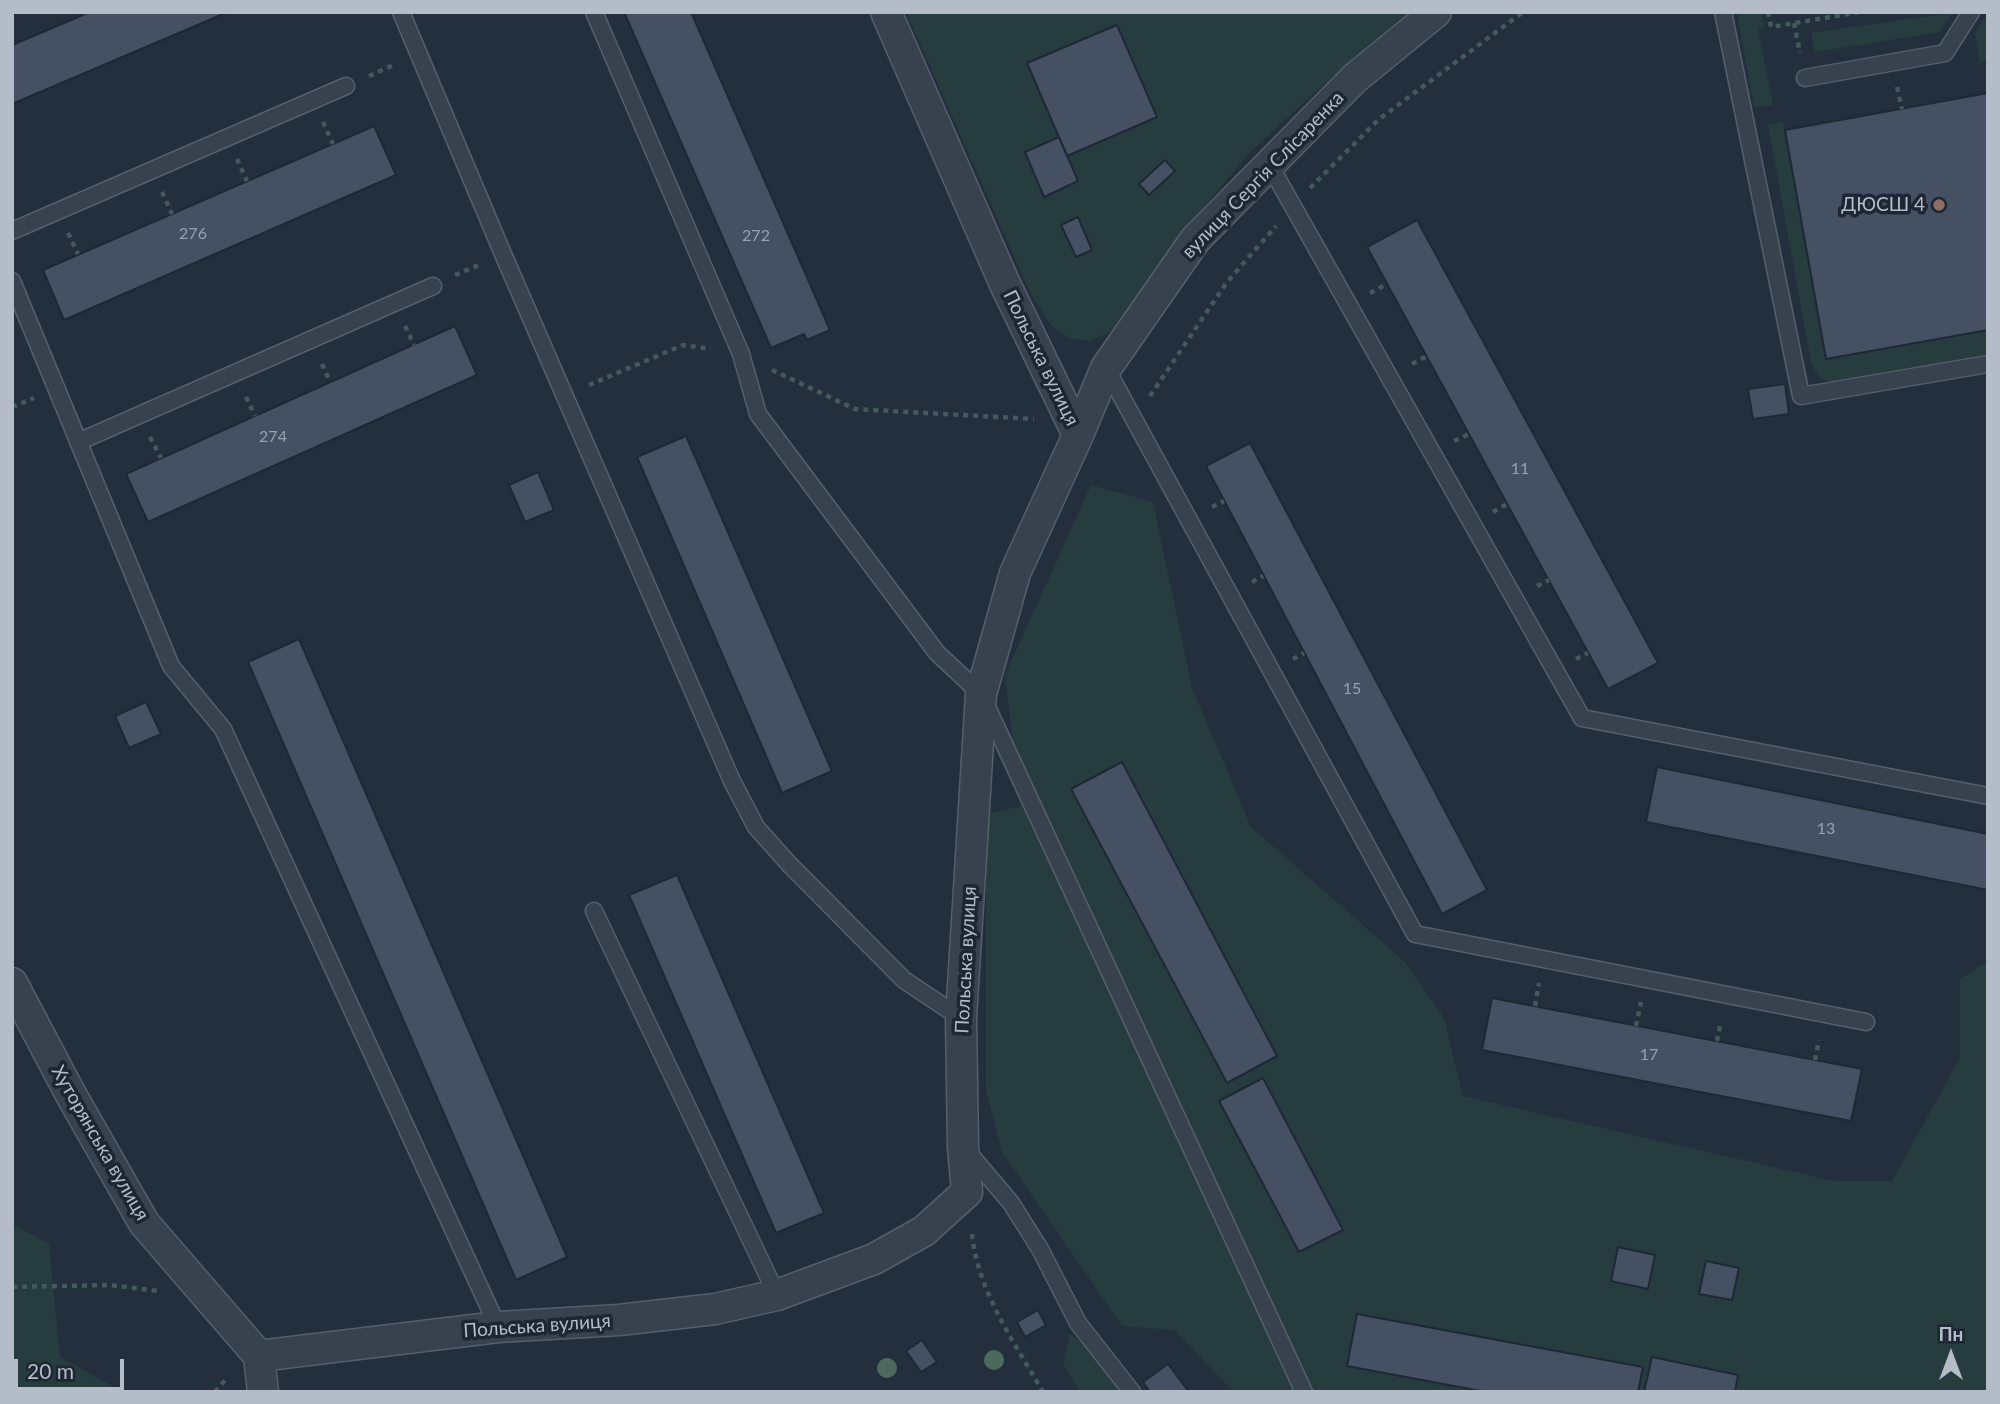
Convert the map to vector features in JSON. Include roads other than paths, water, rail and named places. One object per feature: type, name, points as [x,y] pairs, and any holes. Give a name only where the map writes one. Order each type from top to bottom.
[{"type":"street","name":"Польська вулиця","points":[[259,1356],[498,1327],[619,1320],[715,1309],[777,1295],[874,1259],[924,1231],[967,1192],[963,1147],[961,1018],[981,694],[1015,573],[1079,435],[1004,282],[886,12]]},
{"type":"street","name":"вулиця Сергія Слісаренка","points":[[1079,435],[1106,368],[1195,240],[1355,78],[1436,12]]},
{"type":"street","name":"Хуторянська вулиця","points":[[12,983],[144,1223],[259,1356]]},
{"type":"street","points":[[259,1356],[263,1392]]},
{"type":"lane","points":[[401,12],[732,781],[756,827],[904,980],[961,1018]]},
{"type":"lane","points":[[594,12],[741,354],[758,414],[937,653],[981,694],[1304,1392]]},
{"type":"lane","points":[[1723,12],[1801,396],[1988,364]]},
{"type":"lane","points":[[1805,78],[1945,53],[1971,12]]},
{"type":"lane","points":[[12,231],[346,86]]},
{"type":"lane","points":[[1269,164],[1582,718],[1988,796]]},
{"type":"lane","points":[[12,281],[171,666],[223,729],[498,1327]]},
{"type":"lane","points":[[78,442],[433,286]]},
{"type":"lane","points":[[1106,368],[1415,934],[1866,1022]]},
{"type":"lane","points":[[594,911],[777,1295]]},
{"type":"lane","points":[[963,1147],[1010,1203],[1040,1249],[1078,1323],[1132,1392]]},
{"type":"place","name":"ДЮСШ 4","points":[[1939,205]]}]
